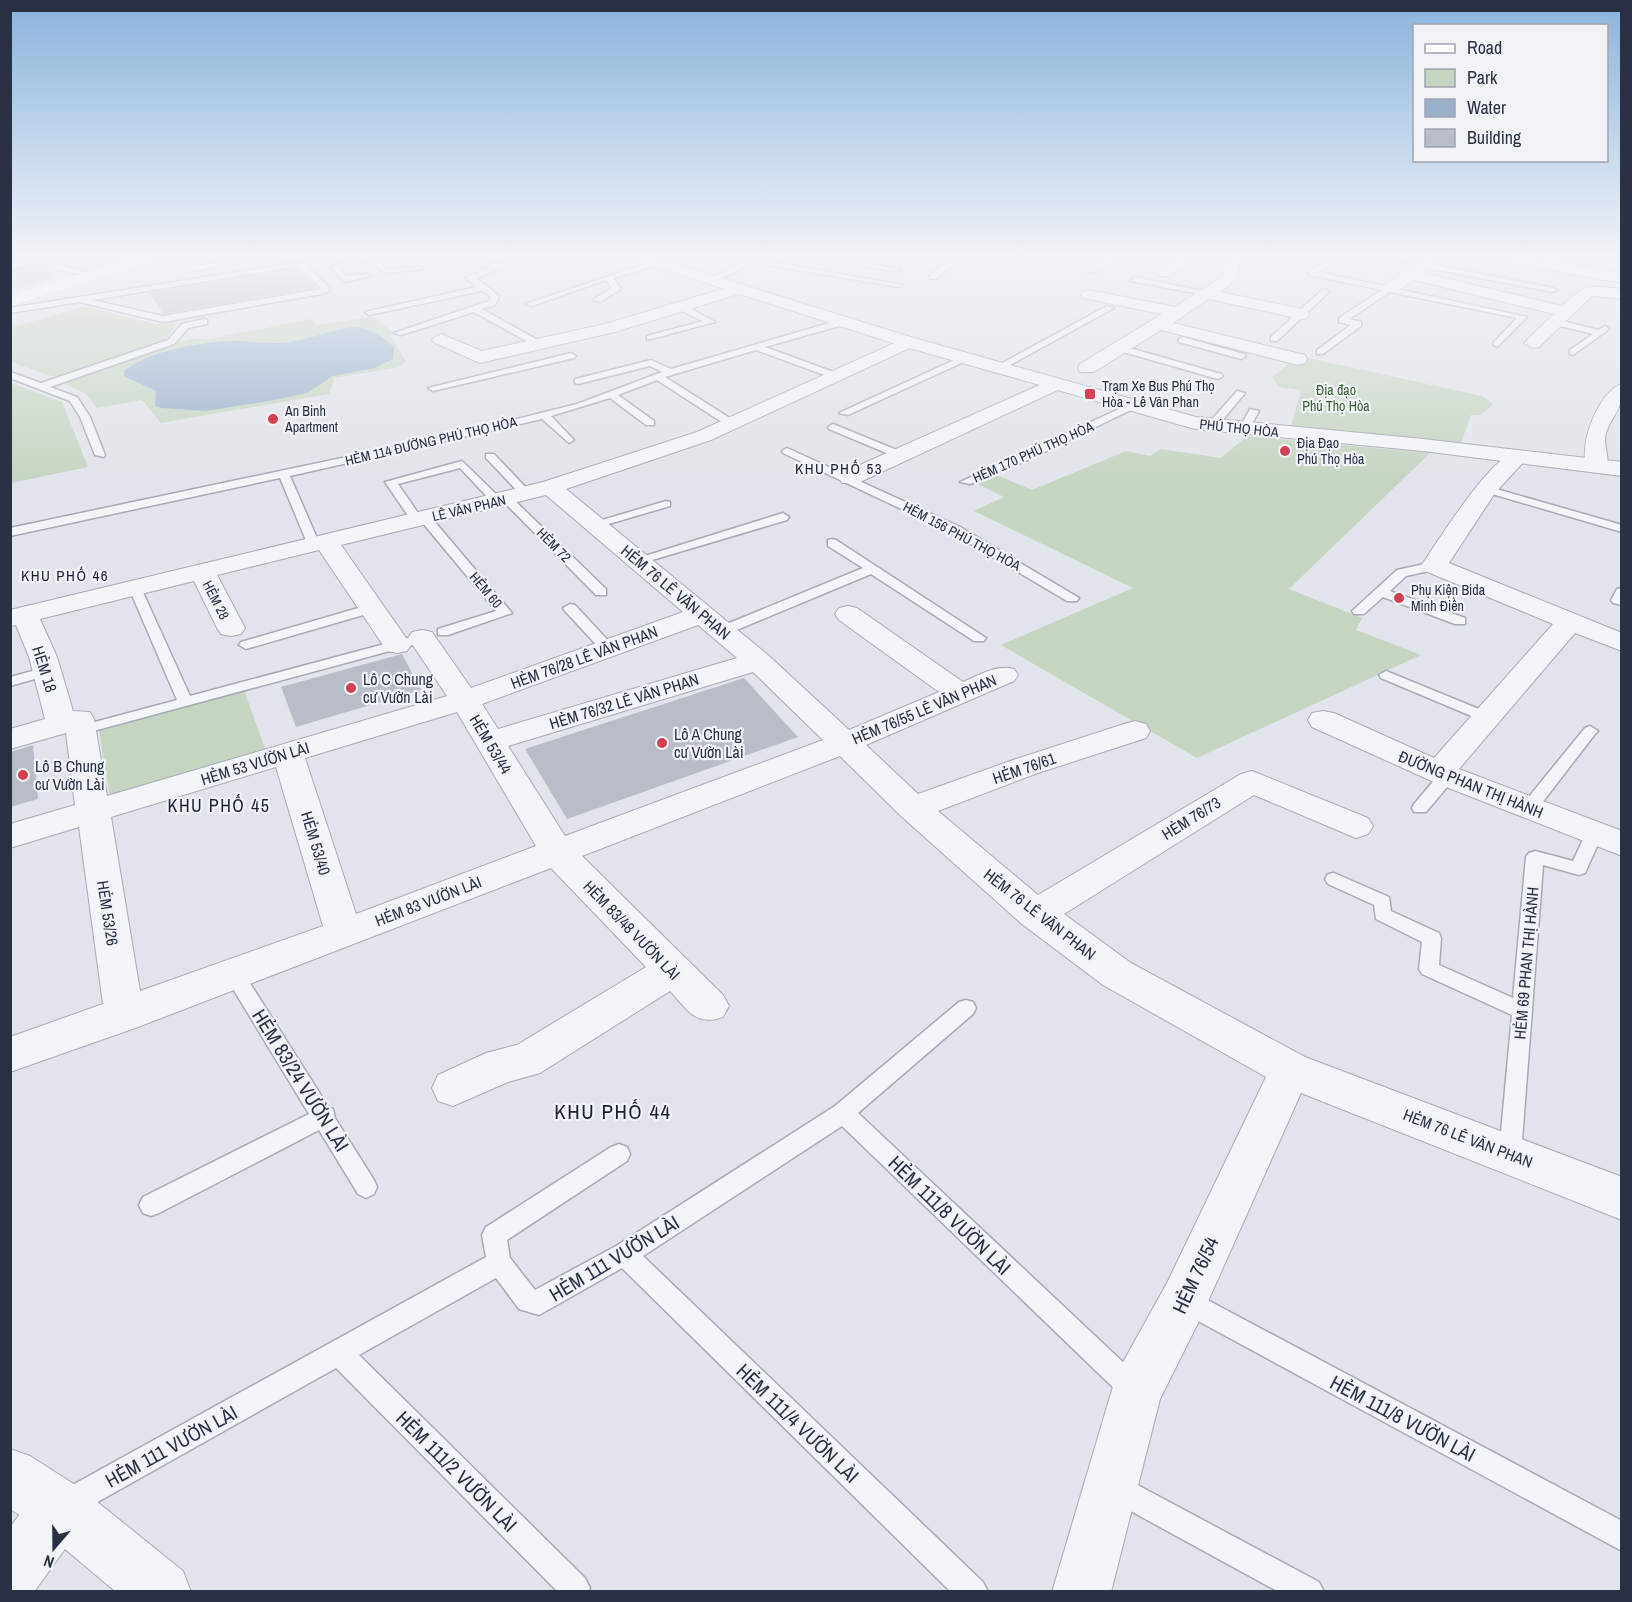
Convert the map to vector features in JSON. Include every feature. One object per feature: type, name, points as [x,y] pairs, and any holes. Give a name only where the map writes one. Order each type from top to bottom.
[{"type":"street","points":[[441,339],[480,357],[595,331]]},
{"type":"street","name":"PHÚ THỌ HÒA","points":[[871,331],[1055,384],[1212,426],[1622,470]]},
{"type":"street","points":[[1087,368],[1151,331]]},
{"type":"street","points":[[1180,331],[1246,351],[1299,359]]},
{"type":"street","points":[[1269,331],[1278,336]]},
{"type":"street","points":[[1533,343],[1546,331]]},
{"type":"street","name":"LÊ VĂN PHAN","points":[[18,616],[520,495],[682,444],[732,424],[908,342]]},
{"type":"street","points":[[499,353],[519,368]]},
{"type":"street","points":[[850,478],[1055,384]]},
{"type":"street","points":[[1597,466],[1595,435],[1618,402]]},
{"type":"street","points":[[1517,457],[1486,489],[1434,566],[1622,643]]},
{"type":"street","name":"HẺM 76 LÊ VĂN PHAN","points":[[520,495],[595,525],[758,661],[913,808],[1035,914],[1117,974],[1290,1070],[1622,1198]]},
{"type":"street","name":"HẺM 53/44","points":[[320,543],[372,608],[421,638],[465,700],[557,852]]},
{"type":"street","name":"HẺM 28","points":[[202,572],[238,636]]},
{"type":"street","points":[[848,614],[960,693]]},
{"type":"street","name":"HẺM 18","points":[[18,616],[47,671],[71,727],[93,811]]},
{"type":"street","name":"HẺM 76/28 LÊ VĂN PHAN","points":[[465,700],[608,649],[713,623]]},
{"type":"street","points":[[1443,774],[1486,717],[1569,623]]},
{"type":"street","name":"HẺM 76/32 LÊ VĂN PHAN","points":[[490,741],[758,661]]},
{"type":"street","name":"HẺM 76/55 LÊ VĂN PHAN","points":[[844,742],[1004,675]]},
{"type":"street","name":"HẺM 53 VƯỜN LÀI","points":[[10,836],[465,700]]},
{"type":"street","name":"ĐƯỜNG PHAN THỊ HÀNH","points":[[1323,720],[1443,774],[1607,838]]},
{"type":"street","points":[[10,739],[71,727]]},
{"type":"street","name":"HẺM 76/61","points":[[913,808],[1024,767],[1135,731]]},
{"type":"street","name":"HẺM 83 VƯỜN LÀI","points":[[10,1055],[344,933],[844,742]]},
{"type":"street","name":"HẺM 53/40","points":[[288,753],[344,933]]},
{"type":"street","name":"HẺM 76/73","points":[[1035,914],[1251,782],[1356,826]]},
{"type":"street","name":"HẺM 53/26","points":[[93,811],[124,1015]]},
{"type":"street","name":"HẺM 83/48 VƯỜN LÀI","points":[[557,852],[709,1006]]},
{"type":"street","points":[[453,1088],[501,1065],[525,1061],[672,970]]},
{"type":"street","name":"HẺM 76/54","points":[[1081,1592],[1136,1392],[1184,1300],[1290,1070]]},
{"type":"street","points":[[10,1476],[60,1508],[162,1592]]},
{"type":"street","points":[[10,1575],[60,1508]]},
{"type":"lane","points":[[42,386],[171,342],[181,331]]},
{"type":"lane","points":[[398,333],[406,331]]},
{"type":"lane","points":[[514,331],[540,345]]},
{"type":"lane","points":[[650,338],[678,331]]},
{"type":"lane","name":"HẺM 114 ĐƯỜNG PHÚ THỌ HÒA","points":[[10,532],[284,474],[544,415],[612,395],[665,375],[815,331]]},
{"type":"lane","points":[[998,368],[1068,331]]},
{"type":"lane","points":[[1278,336],[1283,331]]},
{"type":"lane","points":[[1320,352],[1349,331]]},
{"type":"lane","points":[[1497,344],[1510,331]]},
{"type":"lane","points":[[1573,352],[1602,331]]},
{"type":"lane","points":[[1182,340],[1246,351]]},
{"type":"lane","points":[[759,348],[833,375]]},
{"type":"lane","points":[[1116,350],[1218,376]]},
{"type":"lane","points":[[1229,365],[1246,351]]},
{"type":"lane","points":[[433,388],[571,356]]},
{"type":"lane","points":[[844,412],[965,358]]},
{"type":"lane","points":[[578,381],[651,363],[732,424]]},
{"type":"lane","points":[[10,375],[74,399],[85,417],[100,455]]},
{"type":"lane","points":[[1212,426],[1240,393]]},
{"type":"lane","points":[[612,395],[650,423]]},
{"type":"lane","name":"HẺM 170 PHÚ THỌ HÒA","points":[[966,482],[1026,457],[1134,406]]},
{"type":"lane","points":[[1244,429],[1254,411]]},
{"type":"lane","points":[[544,415],[569,440]]},
{"type":"lane","points":[[833,427],[900,455]]},
{"type":"lane","name":"HẺM 156 PHÚ THỌ HÒA","points":[[787,450],[956,530],[1072,598]]},
{"type":"lane","points":[[490,456],[520,495]]},
{"type":"lane","points":[[421,519],[391,482],[462,464],[520,495]]},
{"type":"lane","points":[[284,474],[320,543]]},
{"type":"lane","points":[[1486,489],[1622,530]]},
{"type":"lane","name":"HẺM 72","points":[[520,495],[601,592]]},
{"type":"lane","points":[[595,525],[666,504]]},
{"type":"lane","points":[[638,560],[783,517]]},
{"type":"lane","name":"HẺM 60","points":[[421,519],[505,614],[421,638]]},
{"type":"lane","points":[[832,543],[980,638]]},
{"type":"lane","points":[[1359,611],[1402,573],[1434,566]]},
{"type":"lane","points":[[713,623],[872,569]]},
{"type":"lane","points":[[135,588],[184,702]]},
{"type":"lane","points":[[1381,592],[1460,621]]},
{"type":"lane","points":[[1622,592],[1618,600],[1622,601]]},
{"type":"lane","points":[[238,636],[372,608]]},
{"type":"lane","points":[[570,608],[608,649]]},
{"type":"lane","points":[[71,727],[184,702],[421,638]]},
{"type":"lane","points":[[10,682],[47,671]]},
{"type":"lane","points":[[1386,675],[1486,717]]},
{"type":"lane","points":[[1529,808],[1590,730]]},
{"type":"lane","points":[[1420,808],[1443,774]]},
{"type":"lane","name":"HẺM 69 PHAN THỊ HÀNH","points":[[1510,1154],[1535,857],[1579,869],[1607,838]]},
{"type":"lane","points":[[1335,879],[1383,902],[1382,914],[1432,938],[1429,969],[1522,1011]]},
{"type":"lane","name":"HẺM 83/24 VƯỜN LÀI","points":[[234,974],[325,1116],[366,1187]]},
{"type":"lane","name":"HẺM 111 VƯỜN LÀI","points":[[60,1508],[499,1263],[528,1300],[539,1303],[624,1254],[843,1113],[966,1008]]},
{"type":"lane","name":"HẺM 111/8 VƯỜN LÀI","points":[[843,1113],[1136,1392]]},
{"type":"lane","points":[[151,1205],[325,1116]]},
{"type":"lane","points":[[499,1263],[494,1235],[619,1154]]},
{"type":"lane","name":"HẺM 111/4 VƯỜN LÀI","points":[[624,1254],[973,1592]]},
{"type":"lane","name":"HẺM 111/8 VƯỜN LÀI","points":[[1184,1300],[1622,1537]]},
{"type":"lane","name":"HẺM 111/2 VƯỜN LÀI","points":[[339,1353],[575,1588]]},
{"type":"lane","points":[[1109,1484],[1309,1592]]},
{"type":"green space","points":[[11,331],[172,331],[165,341],[57,378],[11,362]]},
{"type":"green space","points":[[251,331],[392,331],[395,333],[390,336],[406,361],[400,367],[334,378],[329,394],[161,423],[142,400],[97,408],[86,394],[66,384],[70,380],[189,339],[209,339]]},
{"type":"green space","name":"Địa đạo Phú Thọ Hòa","points":[[1299,356],[1482,396],[1493,404],[1481,415],[1471,415],[1461,443],[1291,427],[1301,390],[1279,387],[1272,377]]},
{"type":"green space","points":[[11,383],[62,402],[88,467],[11,483]]},
{"type":"green space","points":[[1247,436],[1430,453],[1289,589],[1362,618],[1356,630],[1421,655],[1197,758],[1001,645],[1133,588],[974,511],[1004,497],[974,482],[994,474],[1032,490],[1126,451],[1150,456],[1161,449],[1221,458]]},
{"type":"green space","points":[[244,690],[265,749],[110,796],[99,731]]},
{"type":"water","points":[[334,331],[369,331],[382,337],[394,348],[393,359],[375,368],[333,376],[307,393],[206,411],[155,406],[156,391],[124,376],[124,371],[135,364],[177,348],[222,342],[276,343],[307,339]]},
{"type":"building","name":"Lô C Chung cư Vườn Lài","points":[[402,654],[421,690],[296,727],[281,687]]},
{"type":"building","name":"Lô A Chung cư Vườn Lài","points":[[744,678],[798,737],[567,819],[525,749]]},
{"type":"building","name":"Lô B Chung cư Vườn Lài","points":[[33,745],[38,799],[10,807],[10,752]]},
{"type":"place","name":"Trạm Xe Bus Phú Thọ Hòa - Lê Văn Phan","points":[[1090,394]]},
{"type":"place","name":"An Binh Apartment","points":[[273,419]]},
{"type":"place","name":"Địa Đạo Phú Thọ Hòa","points":[[1285,451]]},
{"type":"place","name":"Phụ Kiện Bida Minh Điền","points":[[1399,598]]},
{"type":"place","name":"Lô C Chung cư Vườn Lài","points":[[351,688]]},
{"type":"place","name":"Lô A Chung cư Vườn Lài","points":[[662,743]]},
{"type":"place","name":"Lô B Chung cư Vườn Lài","points":[[23,775]]},
{"type":"district","name":"KHU PHỐ 53","points":[[839,468]]},
{"type":"district","name":"KHU PHỐ 46","points":[[65,575]]},
{"type":"district","name":"KHU PHỐ 45","points":[[219,805]]},
{"type":"district","name":"KHU PHỐ 44","points":[[613,1111]]}]
